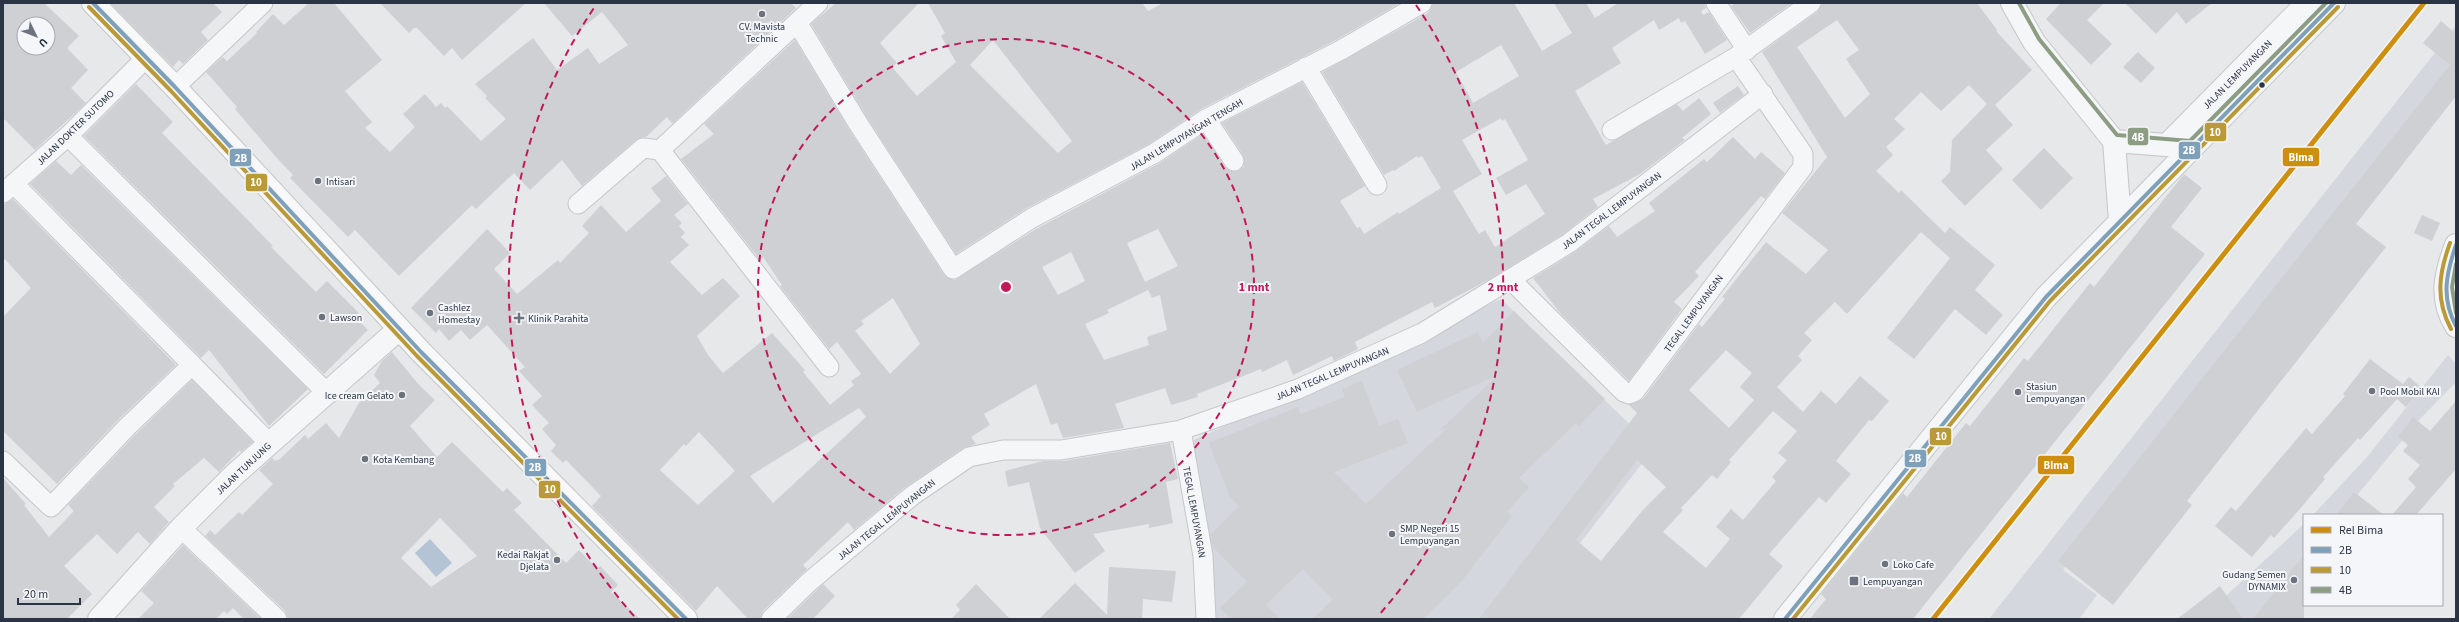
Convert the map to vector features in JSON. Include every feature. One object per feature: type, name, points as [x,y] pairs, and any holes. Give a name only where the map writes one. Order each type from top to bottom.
[{"type":"main road","points":[[93,3],[145,59],[175,87],[399,329],[686,619]]},
{"type":"street","points":[[175,87],[263,3]]},
{"type":"street","points":[[660,150],[798,24],[818,3]]},
{"type":"street","name":"JALAN LEMPUYANGAN TENGAH","points":[[798,24],[859,125],[953,269],[1032,218],[1155,153],[1206,119],[1340,50],[1422,3]]},
{"type":"street","points":[[1716,3],[1762,94]]},
{"type":"street","points":[[1612,130],[1742,53],[1811,3]]},
{"type":"street","points":[[2012,3],[2034,42],[2114,141],[2120,221]]},
{"type":"street","name":"JALAN LEMPUYANGAN","points":[[2167,145],[2308,3]]},
{"type":"street","name":"JALAN LEMPUYANGAN","points":[[1785,619],[2046,297],[2334,3]]},
{"type":"street","name":"JALAN DOKTER SUTOMO","points":[[9,189],[68,136],[145,59]]},
{"type":"street","points":[[1306,67],[1377,185]]},
{"type":"street","name":"TEGAL LEMPUYANGAN","points":[[1510,280],[1624,392],[1629,394],[1634,392],[1803,167],[1803,154],[1762,94]]},
{"type":"street","name":"JALAN TEGAL LEMPUYANGAN","points":[[771,619],[809,582],[913,495],[969,457],[1002,450],[1061,450],[1181,430],[1298,389],[1422,333],[1569,243],[1762,94]]},
{"type":"street","points":[[1206,119],[1234,161]]},
{"type":"street","points":[[68,136],[328,394]]},
{"type":"street","points":[[2114,141],[2192,147]]},
{"type":"street","points":[[578,204],[644,148],[660,150],[829,367]]},
{"type":"street","points":[[9,189],[192,366],[269,443]]},
{"type":"street","points":[[2456,246],[2448,267],[2444,290],[2445,302],[2456,326]]},
{"type":"street","name":"JALAN TUNJUNG","points":[[98,619],[181,528],[269,443],[328,394],[399,329]]},
{"type":"street","points":[[3,461],[51,507],[127,427],[192,366]]},
{"type":"street","name":"TEGAL LEMPUYANGAN","points":[[1181,430],[1204,556],[1206,619]]},
{"type":"street","points":[[181,528],[277,619]]},
{"type":"shaded area","points":[[2456,26],[2456,70],[2063,570],[2097,595],[2079,619],[1989,619]]},
{"type":"shaded area","name":"SMP Negeri 15 Lempuyangan","points":[[1501,299],[1654,448],[1521,619],[1202,619],[1192,441]]},
{"type":"shaded area","points":[[2448,355],[2456,364],[2456,382],[2418,421],[2342,514],[2314,514],[2367,457]]},
{"type":"shaded area","points":[[2303,525],[2303,562],[2258,619],[2196,619],[2226,596]]},
{"type":"water","points":[[430,539],[452,563],[436,577],[415,553]]},
{"type":"building","points":[[3,3],[44,3],[79,36],[67,48],[88,70],[71,88],[86,103],[35,150],[3,118]]},
{"type":"building","points":[[110,3],[213,3],[222,12],[201,32],[208,40],[183,64],[179,60],[173,67]]},
{"type":"building","points":[[309,3],[334,3],[382,60],[345,91],[372,122],[365,128],[390,152],[415,127],[403,114],[425,94],[436,107],[441,103],[445,108],[447,106],[481,141],[506,119],[485,98],[487,96],[475,84],[533,38],[557,70],[588,48],[599,64],[628,45],[602,12],[572,36],[544,3],[791,3],[796,8],[674,122],[672,123],[667,117],[646,137],[636,140],[582,186],[562,160],[530,190],[514,173],[476,209],[472,205],[399,276],[355,230],[348,237],[290,178],[293,175],[235,109],[237,107],[206,72],[223,57],[227,61],[257,33],[256,32],[273,14],[284,25]]},
{"type":"building","points":[[380,3],[526,3],[462,60],[452,48],[444,56],[417,28],[414,28],[409,33]]},
{"type":"building","points":[[836,3],[919,3],[880,43],[897,63],[892,67],[917,96],[956,62],[941,36],[945,33],[928,3],[1142,3],[1148,11],[1163,3],[1400,3],[1336,40],[1201,109],[1149,144],[1027,208],[956,254],[868,119],[811,24]],"holes":[[[993,40],[1072,141],[1058,153],[970,65]]]},
{"type":"building","points":[[1433,3],[1514,3],[1542,51],[1572,33],[1554,3],[1586,3],[1595,18],[1618,3],[1705,3],[1706,8],[1701,11],[1703,15],[1709,12],[1727,40],[1705,54],[1685,21],[1681,23],[1679,18],[1659,30],[1654,20],[1612,48],[1621,63],[1575,91],[1606,145],[1677,104],[1683,111],[1699,98],[1711,114],[1682,138],[1685,140],[1640,174],[1593,199],[1598,207],[1563,234],[1490,279],[1435,308],[1432,302],[1355,342],[1358,349],[1334,361],[1332,356],[1293,375],[1287,360],[1262,372],[1261,369],[1197,394],[1198,397],[1171,405],[1165,388],[1115,404],[1124,428],[1063,438],[1057,423],[1051,425],[1036,384],[984,414],[990,425],[971,437],[976,444],[963,448],[904,488],[854,530],[848,522],[803,565],[807,569],[763,611],[760,619],[748,619],[717,586],[696,611],[592,506],[601,496],[566,460],[563,463],[551,451],[556,445],[542,429],[549,423],[532,405],[542,396],[519,371],[525,367],[487,325],[470,340],[461,330],[449,341],[439,329],[436,333],[411,308],[487,229],[510,253],[494,269],[517,294],[558,260],[560,263],[589,233],[582,226],[601,205],[626,232],[661,201],[651,188],[666,176],[688,204],[674,215],[682,223],[679,226],[685,233],[681,237],[689,245],[670,262],[702,295],[723,278],[740,296],[697,336],[708,355],[723,373],[772,333],[805,370],[803,372],[830,405],[854,385],[851,381],[861,374],[837,342],[829,349],[780,286],[782,285],[763,257],[760,260],[681,159],[714,134],[704,124],[795,40],[850,131],[944,275],[954,280],[1038,228],[1160,163],[1203,134],[1225,167],[1230,171],[1240,170],[1244,166],[1243,155],[1222,123],[1302,82],[1365,186],[1340,201],[1357,228],[1360,227],[1364,234],[1398,212],[1399,214],[1441,188],[1422,156],[1418,158],[1417,156],[1394,171],[1393,170],[1384,175],[1322,72],[1428,13]],"holes":[[[1501,45],[1519,76],[1473,103],[1456,72]],[[1501,118],[1502,121],[1505,119],[1528,160],[1496,178],[1506,195],[1526,184],[1545,214],[1495,247],[1485,230],[1479,234],[1453,191],[1482,174],[1462,140]],[[1158,229],[1178,266],[1145,282],[1127,243]],[[1071,252],[1085,281],[1058,295],[1042,267]],[[1148,290],[1152,298],[1160,295],[1167,330],[1147,337],[1149,345],[1104,360],[1085,324],[1109,313],[1107,310]],[[893,298],[920,344],[890,374],[855,331],[864,324],[861,321]],[[859,408],[866,417],[773,503],[750,476]],[[699,432],[735,471],[698,505],[660,470],[684,444],[686,446]]]},
{"type":"building","points":[[1735,3],[1792,3],[1750,33],[1731,6]]},
{"type":"building","points":[[1822,3],[1977,3],[1997,30],[1996,31],[2032,70],[1995,105],[2013,125],[1986,150],[2003,169],[1965,206],[1941,181],[1950,172],[1952,140],[1987,104],[1969,85],[1941,111],[1921,92],[1894,119],[1905,129],[1886,147],[1893,155],[1876,171],[1899,193],[1901,190],[1945,233],[1950,227],[1995,265],[1975,290],[2003,315],[1986,335],[1955,309],[1914,359],[1887,338],[1950,258],[1921,232],[1847,314],[1835,302],[1804,333],[1812,340],[1798,356],[1802,360],[1777,387],[1803,412],[1821,391],[1836,404],[1860,376],[1889,401],[1872,421],[1869,420],[1836,461],[1851,474],[1826,503],[1819,497],[1769,554],[1783,566],[1739,619],[1479,619],[1637,413],[1628,404],[1633,404],[1643,399],[1699,324],[1702,327],[1725,299],[1722,297],[1766,242],[1806,274],[1828,250],[1782,213],[1827,157],[1762,52],[1817,12]],"holes":[[[1837,20],[1859,50],[1846,59],[1870,94],[1845,118],[1797,47]],[[1726,350],[1752,373],[1740,387],[1754,400],[1729,428],[1689,390]],[[1773,411],[1797,431],[1778,453],[1787,460],[1772,477],[1776,481],[1743,520],[1731,509],[1716,527],[1730,539],[1706,568],[1663,532],[1683,510],[1681,508],[1712,475],[1717,479],[1731,462],[1729,460]],[[1637,460],[1666,487],[1642,511],[1601,561],[1576,540]]]},
{"type":"building","points":[[2061,3],[2104,3],[2087,20],[2112,44],[2091,65],[2046,19]]},
{"type":"building","points":[[2125,3],[2212,3],[2186,24],[2177,12],[2156,34]]},
{"type":"building","points":[[2441,21],[2456,34],[2456,96],[2356,224],[2386,247],[2187,501],[2192,505],[2113,605],[2058,561],[2450,65],[2423,43]]},
{"type":"building","points":[[2138,52],[2155,68],[2141,83],[2123,67]]},
{"type":"building","points":[[136,84],[173,122],[162,133],[273,246],[271,247],[316,292],[327,281],[359,313],[355,317],[368,330],[324,374],[84,136]]},
{"type":"building","points":[[1738,86],[1744,95],[1720,113],[1713,103]]},
{"type":"building","points":[[1733,137],[1755,159],[1761,152],[1785,173],[1765,199],[1761,196],[1695,272],[1699,276],[1674,302],[1682,309],[1629,381],[1561,314],[1533,278],[1575,252],[1609,226],[1617,237],[1655,211],[1649,203],[1704,159],[1707,162]]},
{"type":"building","points":[[2044,148],[2073,178],[2041,210],[2012,180]]},
{"type":"building","points":[[56,161],[71,175],[81,165],[308,389],[269,426],[209,350],[201,358],[30,184]]},
{"type":"building","points":[[2184,174],[2202,188],[2171,227],[2205,254],[1913,619],[1810,619],[1826,599],[1821,594],[1903,493],[1907,497],[1966,423],[1970,426],[2024,358],[2028,361],[2090,283],[2094,287]]},
{"type":"building","points":[[13,199],[176,365],[119,419],[57,484],[3,431],[3,317],[31,288],[3,257],[3,205]]},
{"type":"building","points":[[2422,215],[2440,223],[2432,241],[2414,233]]},
{"type":"building","name":"SMP Negeri 15 Lempuyangan","points":[[1514,311],[1605,399],[1579,426],[1576,423],[1519,478],[1529,487],[1507,512],[1512,516],[1461,582],[1423,619],[1313,619],[1333,599],[1303,569],[1266,605],[1280,619],[1231,619],[1220,608],[1247,582],[1213,547],[1210,535],[1239,506],[1230,497],[1209,443],[1298,407],[1301,414],[1345,397],[1342,389],[1362,381],[1379,426],[1398,419],[1408,443],[1334,472],[1366,504],[1447,428],[1440,430],[1499,374],[1417,412],[1397,370],[1478,332],[1483,343]]},
{"type":"building","points":[[392,352],[419,385],[435,400],[410,426],[437,457],[452,442],[503,492],[507,488],[522,503],[514,510],[566,563],[579,550],[597,569],[600,566],[618,585],[611,592],[640,619],[288,619],[285,611],[205,536],[210,530],[215,535],[239,512],[242,515],[273,484],[259,470],[272,458],[275,461],[280,459],[305,435],[308,439],[326,423],[339,438],[359,403],[380,383],[374,375],[382,361]],"holes":[[[440,518],[477,556],[431,587],[401,558]]]},
{"type":"building","points":[[2370,359],[2403,384],[2409,377],[2422,388],[2406,407],[2397,399],[2360,440],[2358,438],[2323,477],[2325,479],[2274,538],[2271,535],[2252,557],[2215,526],[2231,507],[2236,511],[2306,428],[2312,434],[2345,396],[2343,394]]},
{"type":"building","points":[[192,380],[253,442],[241,452],[240,450],[219,472],[204,458],[173,484],[175,486],[154,507],[169,522],[150,544],[138,532],[117,554],[97,534],[64,566],[92,594],[67,619],[3,619],[3,478],[26,504],[24,505],[49,537],[74,511],[68,505],[135,435]]},
{"type":"building","points":[[2456,401],[2456,469],[2417,514],[2393,514],[2416,487],[2408,479],[2420,465],[2403,451],[2408,445],[2398,437],[2413,417],[2430,431]]},
{"type":"building","points":[[1170,443],[1178,479],[1166,482],[1173,523],[1149,528],[1149,524],[1093,534],[1105,551],[1075,573],[1040,528],[1029,482],[1008,487],[1005,471],[1043,461],[1063,461]]},
{"type":"building","points":[[2354,492],[2383,514],[2337,514]]},
{"type":"building","points":[[183,545],[261,619],[244,619],[233,608],[227,614],[224,611],[216,619],[138,619],[154,603],[141,591]]},
{"type":"building","name":"Gudang Semen DYNAMIX","points":[[2303,556],[2304,619],[2253,619]]},
{"type":"building","points":[[1109,567],[1176,571],[1172,602],[1143,599],[1142,619],[1039,619],[1075,583],[1107,615]]},
{"type":"building","points":[[823,584],[835,596],[813,619],[787,619]]},
{"type":"building","points":[[976,584],[1010,619],[951,619],[960,610],[956,605]]},
{"type":"building","points":[[2220,586],[2243,619],[2177,619]]},
{"type":"rail line","name":"Bima","points":[[1933,619],[2424,3]]},
{"type":"transit line","name":"2B","points":[[93,3],[175,87],[421,352],[686,619]]},
{"type":"transit line","name":"4B","points":[[2019,3],[2039,39],[2117,135],[2190,141],[2326,3]]},
{"type":"transit line","name":"2B","points":[[1785,619],[2046,297],[2334,3]]},
{"type":"transit line","name":"10","points":[[89,7],[171,91],[417,356],[678,619]]},
{"type":"transit line","name":"10","points":[[1793,619],[2050,301],[2338,7]]},
{"type":"transit line","name":"10","points":[[2450,243],[2443,265],[2440,286],[2443,307],[2451,329]]},
{"type":"transit line","name":"2B","points":[[2456,245],[2450,266],[2447,286],[2448,306],[2456,326]]},
{"type":"transit line","name":"4B","points":[[2456,264],[2452,287],[2456,313]]},
{"type":"place","name":"CV. Mavista Technic","points":[[762,14]]},
{"type":"place","name":"Intisari","points":[[318,181]]},
{"type":"place","name":"Cashlez Homestay","points":[[430,313]]},
{"type":"place","name":"Lawson","points":[[322,317]]},
{"type":"place","name":"Klinik Parahita","points":[[519,318]]},
{"type":"place","name":"Pool Mobil KAI","points":[[2372,391]]},
{"type":"place","name":"Stasiun Lempuyangan","points":[[2018,392]]},
{"type":"place","name":"Ice cream Gelato","points":[[402,395]]},
{"type":"place","name":"Kota Kembang","points":[[365,459]]},
{"type":"place","name":"SMP Negeri 15 Lempuyangan","points":[[1392,534]]},
{"type":"place","name":"Kedai Rakjat Djelata","points":[[557,560]]},
{"type":"place","name":"Loko Cafe","points":[[1885,564]]},
{"type":"place","name":"Gudang Semen DYNAMIX","points":[[2294,580]]},
{"type":"place","name":"Lempuyangan","points":[[1854,581]]}]
